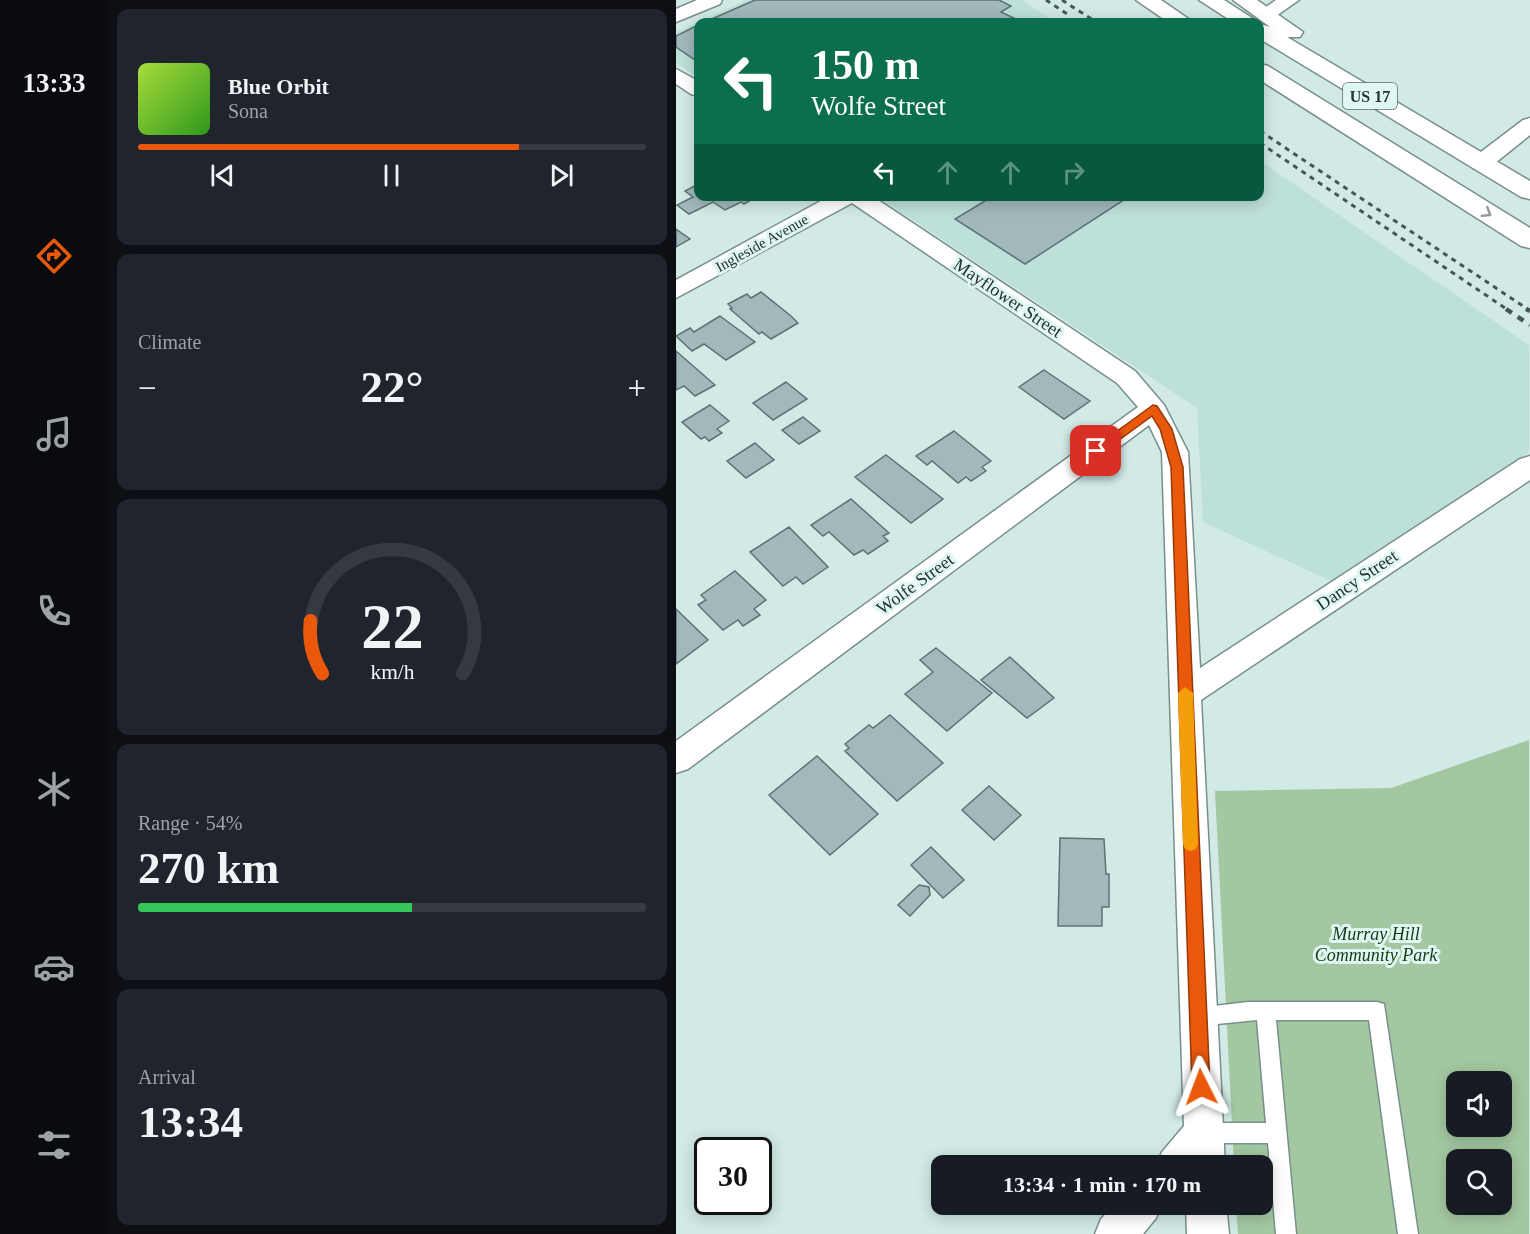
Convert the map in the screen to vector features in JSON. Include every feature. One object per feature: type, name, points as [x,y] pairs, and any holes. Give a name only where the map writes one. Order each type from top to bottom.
[{"type":"highway","points":[[1146,0],[1175,18]]},
{"type":"highway","points":[[1169,0],[1196,18]]},
{"type":"highway","name":"US 17","points":[[1209,0],[1249,18]]},
{"type":"highway","points":[[1243,0],[1255,18]]},
{"type":"highway","name":"US 17","points":[[1264,26],[1530,192]]},
{"type":"highway","name":"US 17","points":[[1264,64],[1444,186],[1530,240]]},
{"type":"highway","points":[[1264,74],[1444,186]]},
{"type":"street","points":[[676,16],[713,0]]},
{"type":"street","points":[[1264,18],[1290,0]]},
{"type":"street","points":[[676,75],[694,87]]},
{"type":"street","points":[[1481,163],[1530,124]]},
{"type":"street","name":"Ingleside Avenue","points":[[676,290],[839,201]]},
{"type":"street","name":"Mayflower Street","points":[[863,201],[1126,377],[1153,409],[1166,429],[1177,467],[1204,1149]]},
{"type":"street","name":"Wolfe Street","points":[[676,759],[1153,409]]},
{"type":"street","name":"Dancy Street","points":[[1185,694],[1530,466]]},
{"type":"street","points":[[1116,1234],[1132,1215]]},
{"type":"street","points":[[1207,1215],[1208,1234]]},
{"type":"lane","points":[[1266,1011],[1286,1234]]},
{"type":"lane","points":[[1197,1017],[1266,1011],[1377,1011],[1408,1234]]},
{"type":"lane","points":[[1204,1149],[1277,1132]]},
{"type":"shaded area","points":[[747,0],[1022,0],[1049,18],[707,18]]},
{"type":"shaded area","points":[[694,24],[694,75],[676,63],[676,32]]},
{"type":"shaded area","points":[[1264,164],[1529,345],[1529,452],[1333,582],[1203,522],[1197,408],[884,201],[1264,201]]},
{"type":"green space","name":"Murray Hill Community Park","points":[[1529,740],[1529,1234],[1238,1234],[1237,1215],[1273,1215],[1273,1155],[1233,1155],[1215,791],[1391,788]]},
{"type":"building","points":[[755,0],[999,0],[1011,6],[1001,12],[1014,18],[714,18]]},
{"type":"building","points":[[694,27],[694,59],[676,47],[676,36]]},
{"type":"building","points":[[694,186],[694,201],[749,201],[744,204],[741,202],[725,210],[713,202],[689,214],[677,205],[693,197],[685,191]]},
{"type":"building","points":[[985,201],[1122,201],[1025,264],[955,219]]},
{"type":"building","points":[[676,229],[690,239],[676,247]]},
{"type":"building","points":[[761,292],[798,323],[771,339],[762,332],[759,334],[730,309],[732,308],[728,304],[747,294],[751,298]]},
{"type":"building","points":[[720,316],[755,342],[726,360],[704,344],[692,351],[676,336],[690,328],[694,332]]},
{"type":"building","points":[[676,351],[715,385],[695,396],[684,386],[676,390]]},
{"type":"building","points":[[1044,370],[1090,401],[1064,419],[1019,387]]},
{"type":"building","points":[[786,382],[807,399],[773,420],[753,403]]},
{"type":"building","points":[[710,405],[729,421],[717,429],[722,433],[709,441],[705,437],[701,439],[682,422]]},
{"type":"building","points":[[803,417],[820,431],[799,444],[782,430]]},
{"type":"building","points":[[954,431],[991,461],[982,467],[986,471],[971,481],[966,477],[958,483],[932,461],[927,465],[916,456]]},
{"type":"building","points":[[755,443],[774,460],[746,478],[727,461]]},
{"type":"building","points":[[886,455],[943,499],[911,523],[855,477]]},
{"type":"building","points":[[851,499],[889,533],[883,536],[888,541],[868,554],[863,550],[854,555],[829,532],[823,536],[811,525]]},
{"type":"building","points":[[789,527],[828,567],[803,584],[796,577],[783,586],[750,552]]},
{"type":"building","points":[[735,571],[766,600],[754,609],[760,615],[743,626],[738,620],[723,630],[698,605],[706,600],[701,595]]},
{"type":"building","points":[[676,609],[708,640],[676,664]]},
{"type":"building","points":[[936,648],[992,693],[947,731],[905,694],[933,672],[920,660]]},
{"type":"building","points":[[1010,657],[1054,698],[1027,718],[981,680]]},
{"type":"building","points":[[890,715],[943,763],[897,801],[845,751],[849,748],[845,744],[869,725],[873,728]]},
{"type":"building","points":[[817,756],[878,814],[830,855],[769,795]]},
{"type":"building","points":[[989,786],[1021,815],[994,840],[962,810]]},
{"type":"building","points":[[1060,838],[1104,839],[1106,874],[1109,874],[1109,907],[1102,907],[1102,926],[1058,926]]},
{"type":"building","points":[[931,847],[964,880],[943,898],[911,865]]},
{"type":"building","points":[[919,885],[929,887],[930,895],[910,916],[898,905]]},
{"type":"railway","points":[[1046,0],[1070,16]]},
{"type":"railway","points":[[1062,0],[1090,18]]},
{"type":"railway","points":[[1264,134],[1529,310]]},
{"type":"railway","points":[[1264,146],[1508,310]]},
{"type":"railway","points":[[1506,309],[1530,325]]},
{"type":"railway","points":[[1526,309],[1530,311]]},
{"type":"slow traffic","points":[[1185,693],[1191,844]]},
{"type":"route","points":[[1096,451],[1153,409],[1166,429],[1175,452],[1201,1087]]}]
